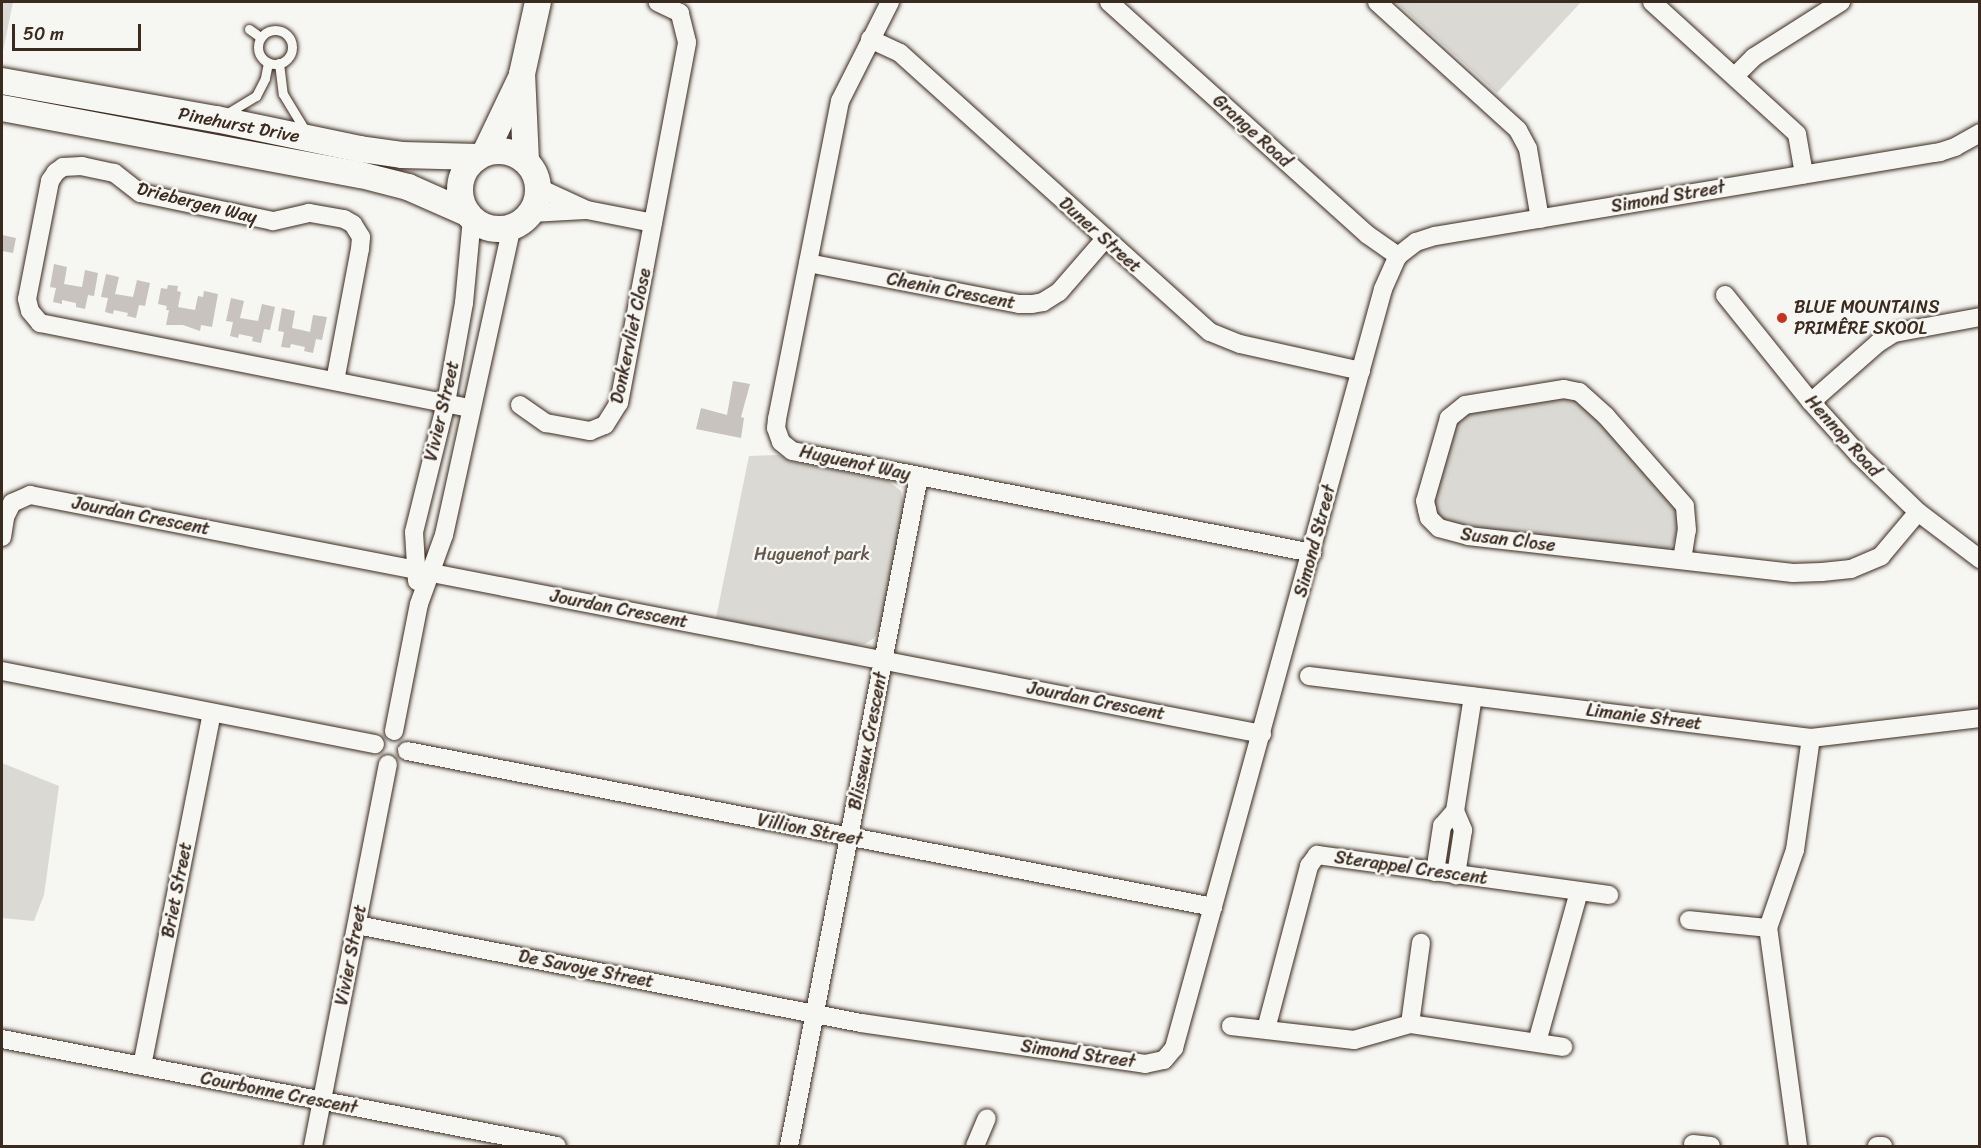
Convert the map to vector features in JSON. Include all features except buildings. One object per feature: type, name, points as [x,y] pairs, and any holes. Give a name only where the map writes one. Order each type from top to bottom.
[{"type":"street","points":[[538,2],[522,74],[481,155],[462,176],[461,195],[470,215],[490,228],[521,220],[587,210]]},
{"type":"street","name":"Donkervliet Close","points":[[520,405],[546,423],[590,431],[600,428],[615,412],[622,390],[687,42],[680,14],[657,2]]},
{"type":"street","name":"Huguenot Way","points":[[890,2],[840,101],[777,419],[776,428],[781,442],[792,451],[1312,554]]},
{"type":"street","name":"Grange Road","points":[[1109,2],[1368,235],[1398,256]]},
{"type":"street","points":[[1377,2],[1518,130],[1528,149],[1540,219]]},
{"type":"street","points":[[1652,2],[1797,134],[1804,174]]},
{"type":"street","points":[[1735,76],[1754,57],[1841,2]]},
{"type":"street","name":"Duner Street","points":[[870,39],[900,53],[1104,240],[1197,322],[1219,338],[1240,345],[1361,371]]},
{"type":"street","points":[[522,74],[526,161]]},
{"type":"street","name":"Pinehurst Drive","points":[[2,81],[402,155],[481,155]]},
{"type":"street","name":"Pinehurst Drive","points":[[2,108],[361,175],[408,187],[470,215]]},
{"type":"street","name":"Simond Street","points":[[815,1013],[884,1026],[1157,1063],[1168,1057],[1174,1048],[1262,734],[1383,289],[1398,256],[1425,239],[1940,152],[1963,144],[1980,133]]},
{"type":"street","points":[[481,155],[506,151],[526,161],[535,173],[538,188],[536,203],[521,220]]},
{"type":"street","name":"Driebergen Way","points":[[335,381],[360,249],[361,237],[353,224],[344,219],[301,213],[273,221],[140,193],[114,173],[82,166],[63,168],[56,172],[50,181],[28,288],[28,305],[40,322],[335,381],[447,403],[471,408]]},
{"type":"street","points":[[538,188],[587,210],[653,223]]},
{"type":"street","name":"Vivier Street","points":[[424,571],[414,532],[447,403],[464,303],[470,215]]},
{"type":"street","name":"Vivier Street","points":[[394,731],[424,571],[444,535],[471,408],[521,220]]},
{"type":"street","name":"Chenin Crescent","points":[[808,263],[1019,304],[1032,304],[1043,302],[1059,292],[1104,240]]},
{"type":"street","name":"Hennop Road","points":[[1725,294],[1811,402],[1859,456],[1918,512],[1980,559]]},
{"type":"street","points":[[1811,402],[1878,343],[1894,333],[1980,317]]},
{"type":"street","name":"Susan Close","points":[[1682,560],[1687,530],[1685,506],[1606,416],[1579,392],[1564,389],[1465,405],[1449,417],[1425,501],[1429,518],[1439,528],[1468,536],[1792,573],[1851,569],[1881,556],[1918,512]]},
{"type":"street","name":"Blisseux Crescent","points":[[789,1146],[919,476]]},
{"type":"street","name":"Jourdan Crescent","points":[[2,537],[5,517],[12,502],[30,495],[1262,734]]},
{"type":"street","points":[[2,671],[375,744]]},
{"type":"street","name":"Limanie Street","points":[[1309,676],[1812,738],[1980,718]]},
{"type":"street","points":[[1456,875],[1463,830],[1455,811],[1473,696]]},
{"type":"street","name":"Briet Street","points":[[142,1066],[212,713]]},
{"type":"street","points":[[394,731],[402,735],[407,751],[400,761],[388,764],[380,760],[375,753],[375,744],[378,736],[394,731]]},
{"type":"street","points":[[1798,1146],[1768,928],[1795,850],[1812,738]]},
{"type":"street","name":"Villion Street","points":[[407,751],[1213,907]]},
{"type":"street","name":"Vivier Street","points":[[313,1146],[388,764]]},
{"type":"street","points":[[1435,872],[1442,826],[1455,811]]},
{"type":"street","name":"Sterappel Crescent","points":[[1266,1029],[1313,858],[1321,854],[1609,895]]},
{"type":"street","points":[[1537,1042],[1579,892]]},
{"type":"street","points":[[1689,920],[1768,928]]},
{"type":"street","name":"De Savoye Street","points":[[357,925],[815,1013]]},
{"type":"street","points":[[1410,1024],[1421,944]]},
{"type":"street","points":[[1231,1026],[1354,1040],[1410,1024],[1563,1047]]},
{"type":"street","name":"Courbonne Crescent","points":[[2,1039],[557,1146]]},
{"type":"street","points":[[975,1146],[987,1118]]},
{"type":"lane","points":[[249,29],[260,37]]},
{"type":"lane","points":[[260,37],[275,30],[289,39],[302,39]]},
{"type":"lane","points":[[260,37],[259,54],[268,62],[279,63],[289,54],[289,39]]},
{"type":"lane","points":[[216,119],[241,108],[256,96],[266,78],[268,62]]},
{"type":"lane","points":[[279,63],[283,94],[294,117],[312,139]]},
{"type":"green space","points":[[2,2],[13,2],[2,56]]},
{"type":"green space","points":[[1396,2],[1581,2],[1497,93]]},
{"type":"green space","points":[[1561,397],[1580,401],[1674,502],[1680,520],[1678,536],[1671,547],[1665,551],[1452,526],[1435,514],[1433,494],[1454,425],[1471,412]]},
{"type":"green space","name":"Huguenot park","points":[[779,455],[793,462],[887,480],[901,491],[904,506],[880,628],[874,638],[865,644],[854,645],[716,618],[749,456]]},
{"type":"green space","points":[[2,763],[59,786],[44,895],[34,921],[2,918]]},
{"type":"place","name":"BLUE MOUNTAINS PRIMÊRE SKOOL","points":[[1782,318]]}]
